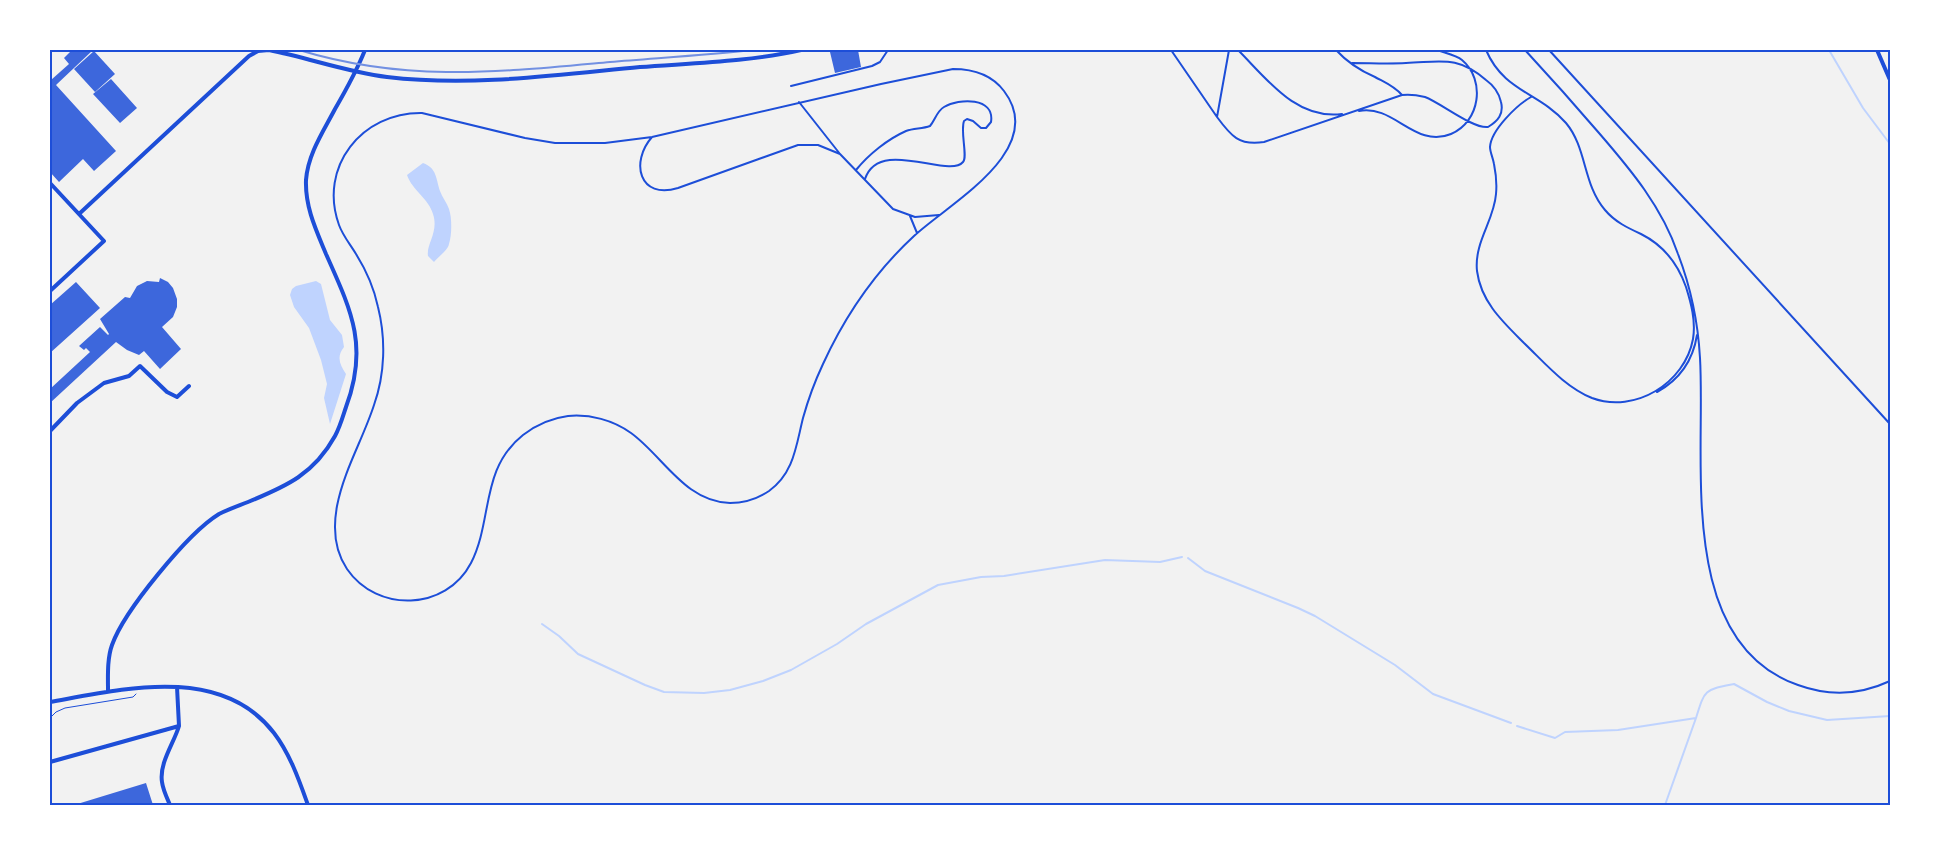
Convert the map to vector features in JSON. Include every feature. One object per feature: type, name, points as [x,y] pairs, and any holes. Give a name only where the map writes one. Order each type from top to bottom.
[{"type":"street","points":[[79,214],[253,51],[269,50],[355,72],[401,78],[452,81],[521,78],[760,57],[801,50]]},
{"type":"street","points":[[108,691],[111,647],[122,622],[187,541],[218,515],[300,478],[318,462],[337,433],[355,379],[358,359],[357,340],[349,307],[312,222],[307,201],[306,181],[316,144],[351,81],[365,50]]},
{"type":"street","points":[[1877,50],[1890,80]]},
{"type":"street","points":[[50,183],[104,241],[50,290]]},
{"type":"street","points":[[50,431],[77,403],[104,383],[129,376],[140,366],[167,392],[177,397],[189,386]]},
{"type":"street","points":[[50,702],[108,691],[162,686],[202,690],[223,696],[244,706],[264,722],[274,734],[287,753],[308,805]]},
{"type":"street","points":[[170,805],[162,781],[168,750],[179,726],[177,687]]},
{"type":"street","points":[[50,762],[179,726]]},
{"type":"lane","points":[[790,86],[872,66],[880,62],[888,50]]},
{"type":"lane","points":[[1171,50],[1229,132],[1237,139],[1252,144],[1264,142],[1402,95],[1412,94],[1426,98],[1478,126],[1488,126],[1500,118],[1502,108],[1500,98],[1495,89],[1478,72],[1457,57],[1438,50]]},
{"type":"lane","points":[[1217,117],[1229,50]]},
{"type":"lane","points":[[1238,50],[1293,103],[1325,114],[1373,110],[1389,116],[1414,132],[1430,137],[1441,137],[1454,133],[1469,120],[1474,111],[1477,90],[1472,73],[1467,65],[1441,60],[1406,63],[1352,63]]},
{"type":"lane","points":[[1336,50],[1374,77],[1394,86],[1402,95]]},
{"type":"lane","points":[[1486,50],[1500,74],[1521,92],[1553,110],[1566,123],[1577,139],[1589,184],[1604,210],[1620,223],[1660,246],[1674,263],[1684,282],[1693,318],[1691,347],[1678,370],[1652,394]]},
{"type":"lane","points":[[1525,50],[1624,162],[1655,206],[1678,253],[1692,297],[1698,330],[1701,377],[1702,496],[1705,539],[1713,584],[1726,620],[1737,639],[1758,662],[1774,674],[1792,683],[1818,691],[1844,693],[1870,689],[1890,681]]},
{"type":"lane","points":[[1549,50],[1890,424]]},
{"type":"lane","points":[[963,69],[988,77],[997,83],[1009,98],[1014,112],[1014,127],[1011,142],[993,169],[978,184],[917,233],[876,276],[843,323],[814,384],[792,463],[782,478],[768,492],[757,498],[739,502],[708,499],[688,487],[640,440],[619,426],[589,417],[571,416],[555,419],[526,432],[502,458],[492,480],[475,552],[468,568],[456,582],[438,594],[415,601],[393,600],[372,592],[359,583],[346,568],[338,552],[334,524],[339,495],[349,465],[377,398],[383,359],[383,335],[377,300],[367,274],[342,232],[334,206],[334,190],[336,176],[349,148],[362,133],[378,122],[394,116],[413,113],[432,114],[525,138],[555,142],[605,143],[652,137],[799,102],[944,70],[963,69]]},
{"type":"lane","points":[[1531,96],[1514,109],[1496,132],[1491,142],[1490,149],[1495,169],[1497,191],[1493,209],[1481,239],[1477,270],[1483,293],[1489,304],[1503,322],[1574,389],[1607,402],[1633,401],[1652,394],[1672,382],[1684,369],[1692,353],[1698,330]]},
{"type":"lane","points":[[856,170],[871,155],[909,130],[930,126],[940,110],[947,105],[975,101],[982,104],[989,111],[992,121],[986,128],[981,128],[972,120],[966,119],[964,121],[962,134],[965,159],[959,165],[940,165],[892,159],[876,166],[867,173],[865,179]]},
{"type":"lane","points":[[799,102],[840,154],[894,209],[910,216],[926,217],[941,214]]},
{"type":"lane","points":[[652,137],[641,155],[640,167],[643,179],[655,190],[661,192],[678,188],[798,145],[821,145],[840,154]]},
{"type":"lane","points":[[910,216],[917,233]]},
{"type":"path","points":[[50,718],[56,712],[65,708],[133,697]]},
{"type":"water","points":[[423,163],[431,168],[437,178],[451,217],[448,246],[434,262],[428,256],[434,232],[433,214],[407,175]]},
{"type":"water","points":[[316,281],[321,284],[330,320],[342,335],[344,347],[340,354],[340,361],[346,374],[330,424],[324,398],[327,384],[321,360],[309,328],[294,307],[290,295],[292,289],[296,286]]},
{"type":"building","points":[[72,50],[93,50],[56,85],[116,151],[94,171],[83,159],[59,182],[50,172],[50,79],[69,64],[64,58]]},
{"type":"building","points":[[858,50],[861,67],[835,73],[830,52]]},
{"type":"building","points":[[94,51],[115,74],[95,92],[74,69]]},
{"type":"building","points":[[111,79],[137,108],[120,123],[93,94]]},
{"type":"building","points":[[160,278],[168,282],[173,288],[177,299],[177,307],[173,317],[162,327],[181,349],[160,369],[144,351],[139,355],[127,350],[116,342],[50,403],[50,389],[90,352],[86,348],[84,350],[79,346],[100,327],[109,334],[100,319],[125,297],[130,298],[137,286],[147,281],[159,282]]},
{"type":"building","points":[[76,282],[100,308],[50,353],[50,305]]},
{"type":"building","points":[[146,783],[153,805],[74,805]]},
{"type":"waterway","points":[[1829,50],[1863,108],[1890,144]]},
{"type":"waterway","points":[[542,624],[559,636],[578,654],[645,685],[664,692],[704,693],[730,690],[763,681],[791,670],[837,644],[866,624],[938,585],[981,577],[1004,576],[1105,560],[1160,562],[1182,557]]},
{"type":"waterway","points":[[1188,558],[1205,571],[1315,616],[1395,665],[1433,694],[1511,723]]},
{"type":"waterway","points":[[1517,726],[1555,738],[1565,732],[1618,730],[1696,718],[1707,692],[1734,684],[1767,702],[1789,711],[1827,720],[1890,716]]},
{"type":"waterway","points":[[1665,805],[1696,718]]},
{"type":"railway","points":[[299,50],[378,67],[454,72],[531,69],[754,50]]}]
